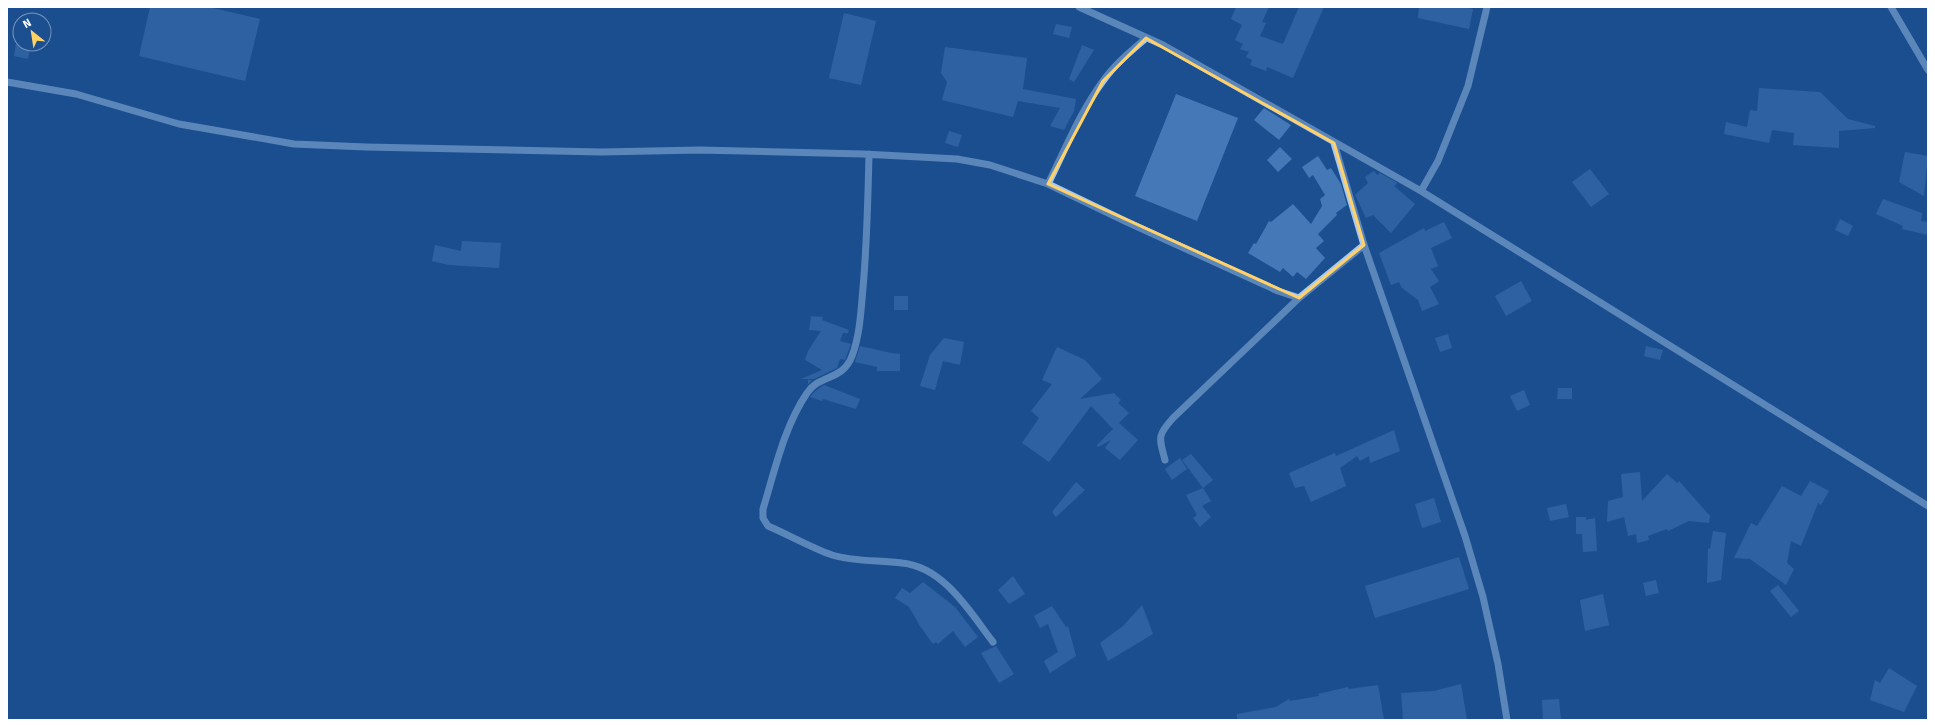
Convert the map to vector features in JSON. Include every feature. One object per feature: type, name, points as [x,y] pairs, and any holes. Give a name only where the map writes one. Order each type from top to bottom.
[{"type":"street","points":[[1079,7],[1146,38],[1283,112],[1334,143],[1421,191],[1928,506]]},
{"type":"street","points":[[1421,191],[1438,161],[1468,86],[1487,7]]},
{"type":"street","points":[[1891,7],[1928,70]]},
{"type":"street","points":[[1048,184],[1088,105],[1103,81],[1120,60],[1146,38]]},
{"type":"street","points":[[7,82],[76,94],[179,124],[294,144],[601,152],[700,150],[870,154],[957,159],[990,165],[1048,184],[1278,291],[1299,298]]},
{"type":"street","points":[[1334,143],[1364,245],[1465,536],[1483,597],[1498,664],[1507,720]]},
{"type":"street","points":[[870,154],[861,322],[852,357],[842,372],[812,386],[807,391],[791,419],[764,509],[763,518],[768,526],[833,555],[918,566],[941,580],[961,600],[993,642]]},
{"type":"street","points":[[1165,460],[1160,442],[1161,432],[1173,418],[1299,298],[1364,245]]},
{"type":"highlighted area","points":[[1146,38],[1334,143],[1364,245],[1299,298],[1048,184],[1103,81]]},
{"type":"building","points":[[150,7],[209,7],[260,19],[245,81],[139,56]]},
{"type":"building","points":[[1236,7],[1269,7],[1262,22],[1266,23],[1260,36],[1283,44],[1299,7],[1324,7],[1293,78],[1267,67],[1266,71],[1250,65],[1252,60],[1246,57],[1249,52],[1240,49],[1243,44],[1235,40],[1242,25],[1231,19]]},
{"type":"building","points":[[1419,7],[1464,7],[1473,9],[1469,29],[1418,18]]},
{"type":"building","points":[[844,13],[876,21],[861,85],[829,78]]},
{"type":"building","points":[[1056,24],[1072,27],[1069,38],[1053,34]]},
{"type":"building","points":[[1082,45],[1094,50],[1074,82],[1069,79]]},
{"type":"building","points":[[945,47],[1027,58],[1023,89],[1076,99],[1074,111],[1064,130],[1050,126],[1060,108],[1018,101],[1013,117],[942,100],[947,82],[941,73]]},
{"type":"building","points":[[15,52],[29,52],[28,59],[14,56]]},
{"type":"building","points":[[1759,88],[1820,92],[1848,119],[1875,126],[1875,128],[1839,131],[1839,148],[1793,145],[1794,133],[1772,130],[1769,143],[1724,134],[1726,122],[1747,127],[1750,110],[1757,111]]},
{"type":"building","points":[[1176,94],[1238,118],[1197,221],[1135,196]]},
{"type":"building","points":[[1264,108],[1291,125],[1279,140],[1254,120]]},
{"type":"building","points":[[949,131],[962,135],[958,147],[945,143]]},
{"type":"building","points":[[1280,147],[1292,159],[1278,172],[1267,160]]},
{"type":"building","points":[[1905,152],[1928,156],[1924,196],[1899,182]]},
{"type":"building","points":[[1318,156],[1327,170],[1331,168],[1341,184],[1347,205],[1336,213],[1337,215],[1318,234],[1324,241],[1316,248],[1325,258],[1306,279],[1297,272],[1293,277],[1283,268],[1280,272],[1248,253],[1254,243],[1256,244],[1269,221],[1271,222],[1293,204],[1311,224],[1322,206],[1320,199],[1325,195],[1313,175],[1309,178],[1302,167]]},
{"type":"building","points":[[1590,169],[1609,194],[1591,207],[1572,182]]},
{"type":"building","points":[[1374,171],[1377,175],[1380,173],[1396,182],[1397,184],[1394,186],[1415,204],[1391,233],[1373,215],[1366,218],[1355,195],[1368,183],[1365,177]]},
{"type":"building","points":[[1883,199],[1922,213],[1921,221],[1928,222],[1928,235],[1902,229],[1903,226],[1876,214]]},
{"type":"building","points":[[1840,219],[1853,226],[1848,236],[1835,230]]},
{"type":"building","points":[[1444,222],[1452,238],[1431,248],[1438,266],[1431,269],[1439,281],[1430,287],[1439,304],[1422,311],[1418,300],[1402,288],[1399,282],[1391,285],[1379,253],[1424,228],[1425,231]]},
{"type":"building","points":[[462,241],[501,243],[499,268],[449,265],[432,261],[435,245],[461,251]]},
{"type":"building","points":[[1521,281],[1532,301],[1506,316],[1495,296]]},
{"type":"building","points":[[894,296],[908,296],[908,310],[894,310]]},
{"type":"building","points":[[811,316],[823,317],[822,320],[849,330],[848,333],[843,333],[840,341],[851,344],[845,360],[840,359],[837,368],[814,379],[801,379],[822,370],[805,360],[808,351],[821,331],[809,330]]},
{"type":"building","points":[[1448,334],[1452,348],[1440,352],[1435,338]]},
{"type":"building","points":[[944,338],[964,342],[960,365],[943,361],[935,390],[920,386],[930,355]]},
{"type":"building","points":[[860,346],[900,354],[900,371],[877,371],[877,367],[855,362]]},
{"type":"building","points":[[1646,346],[1663,350],[1660,360],[1644,356]]},
{"type":"building","points":[[1057,347],[1085,360],[1102,379],[1080,399],[1114,393],[1121,400],[1118,403],[1129,413],[1119,423],[1138,440],[1120,460],[1105,448],[1111,440],[1098,447],[1097,445],[1113,429],[1091,406],[1049,462],[1022,443],[1039,418],[1031,411],[1052,384],[1042,380]]},
{"type":"building","points":[[824,385],[860,399],[856,409],[823,399],[822,401],[810,397],[815,391]]},
{"type":"building","points":[[1558,388],[1572,388],[1572,399],[1557,399]]},
{"type":"building","points":[[1524,390],[1530,405],[1517,411],[1510,396]]},
{"type":"building","points":[[1394,430],[1400,451],[1370,463],[1369,456],[1360,461],[1357,456],[1340,468],[1346,486],[1311,502],[1304,486],[1295,488],[1289,473],[1335,453],[1336,456]]},
{"type":"building","points":[[1191,454],[1213,480],[1203,488],[1182,460]]},
{"type":"building","points":[[1180,458],[1187,469],[1172,480],[1165,469]]},
{"type":"building","points":[[1640,472],[1642,501],[1667,474],[1677,483],[1679,481],[1710,516],[1709,523],[1689,521],[1668,531],[1667,529],[1648,536],[1649,540],[1637,543],[1636,534],[1628,536],[1624,517],[1607,522],[1608,501],[1623,497],[1621,474]]},
{"type":"building","points":[[1810,481],[1829,491],[1821,505],[1818,503],[1801,546],[1791,541],[1787,563],[1794,569],[1786,585],[1750,559],[1734,558],[1751,523],[1757,526],[1782,486],[1801,496]]},
{"type":"building","points":[[1076,482],[1085,490],[1056,517],[1052,512]]},
{"type":"building","points":[[1203,488],[1211,501],[1202,506],[1211,517],[1200,527],[1193,518],[1197,515],[1186,495]]},
{"type":"building","points":[[1434,498],[1441,522],[1422,528],[1415,504]]},
{"type":"building","points":[[1566,504],[1569,517],[1550,521],[1547,508]]},
{"type":"building","points":[[1576,517],[1586,517],[1586,520],[1595,518],[1597,551],[1583,552],[1582,534],[1576,534]]},
{"type":"building","points":[[1713,531],[1726,533],[1721,580],[1707,583],[1708,548],[1710,549]]},
{"type":"building","points":[[1459,557],[1469,589],[1375,618],[1365,586]]},
{"type":"building","points":[[1013,576],[1025,594],[1009,604],[998,590]]},
{"type":"building","points":[[1656,580],[1659,593],[1646,596],[1643,583]]},
{"type":"building","points":[[923,582],[955,607],[978,637],[965,647],[953,631],[938,644],[936,642],[933,644],[909,607],[895,598],[902,588],[910,593]]},
{"type":"building","points":[[1778,585],[1799,611],[1791,617],[1770,591]]},
{"type":"building","points":[[1603,594],[1609,625],[1585,631],[1580,600]]},
{"type":"building","points":[[1142,605],[1153,634],[1108,661],[1100,643],[1123,626]]},
{"type":"building","points":[[1052,606],[1066,627],[1068,626],[1076,656],[1050,673],[1044,661],[1058,652],[1048,624],[1040,628],[1034,616]]},
{"type":"building","points":[[996,646],[1014,674],[999,683],[981,653]]},
{"type":"building","points":[[1889,668],[1917,686],[1904,712],[1870,700],[1875,680],[1880,683]]},
{"type":"building","points":[[1461,684],[1467,720],[1403,720],[1401,693],[1434,691]]},
{"type":"building","points":[[1378,685],[1384,720],[1237,720],[1237,714],[1276,707],[1289,699],[1290,701],[1319,696],[1318,694],[1348,687],[1349,689]]},
{"type":"building","points":[[1559,699],[1561,720],[1543,720],[1542,700]]}]
